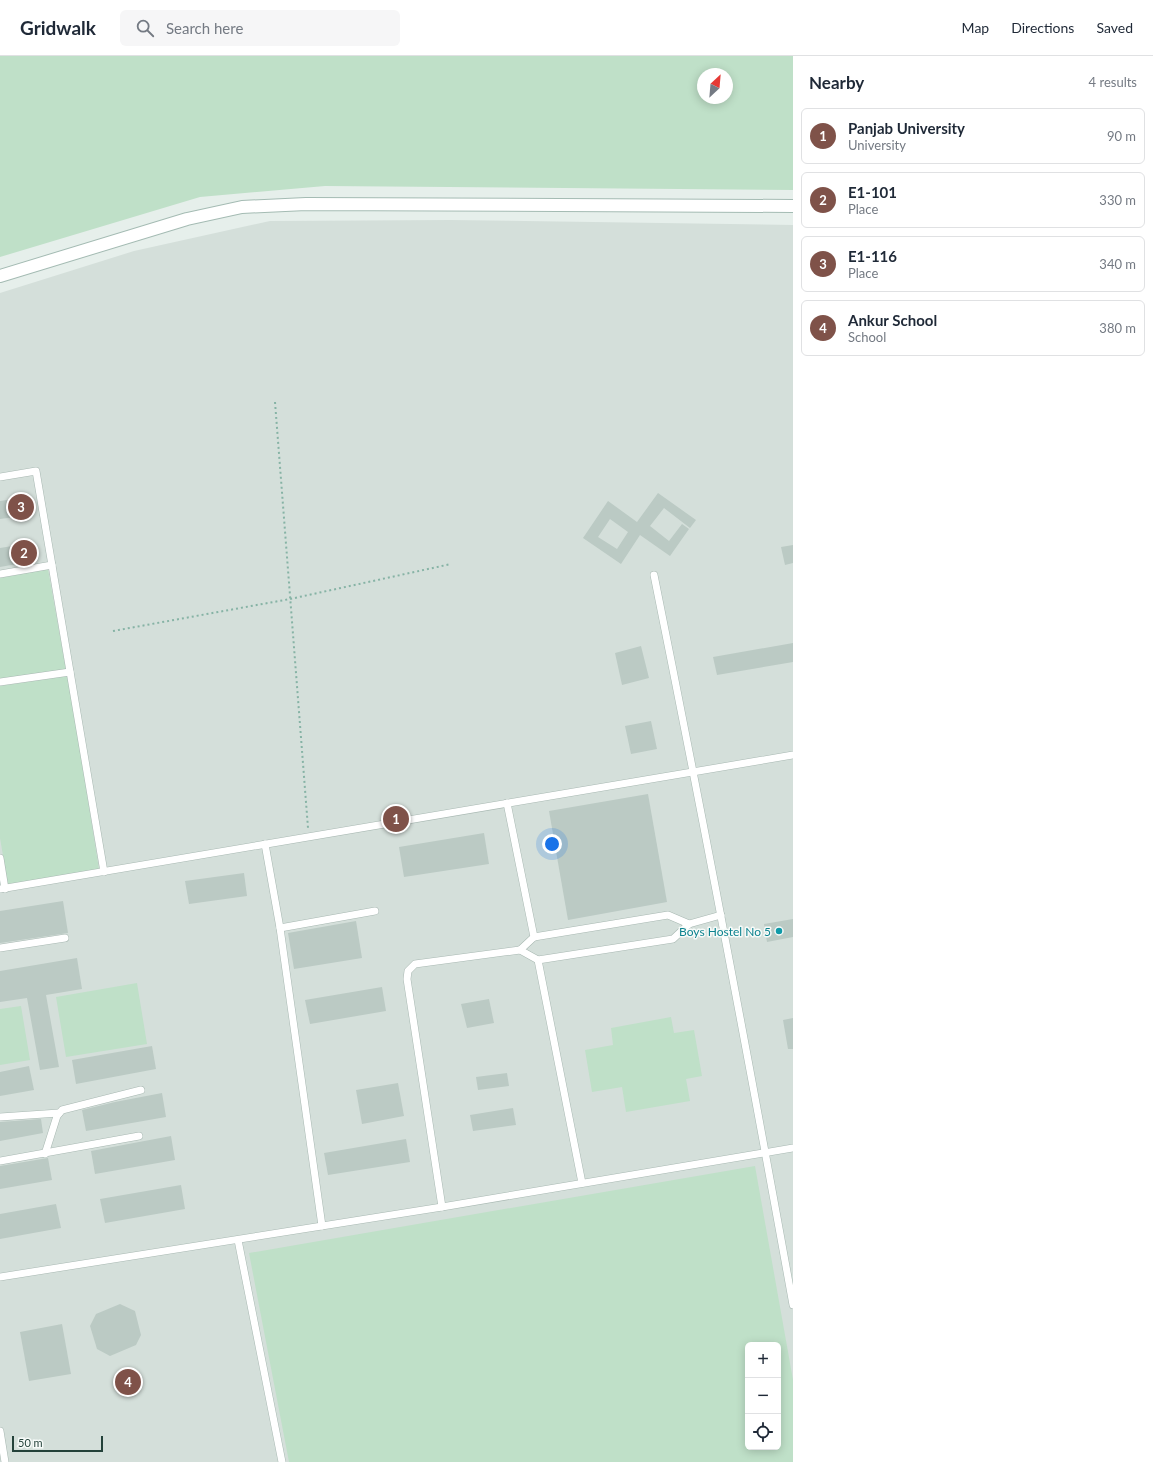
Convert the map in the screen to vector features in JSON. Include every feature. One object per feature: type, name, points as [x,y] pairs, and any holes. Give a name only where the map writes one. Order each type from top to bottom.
[{"type":"street","points":[[0,276],[187,219],[242,207],[306,204],[793,206]]},
{"type":"lane","points":[[0,477],[36,471],[104,872]]},
{"type":"lane","points":[[0,574],[52,565]]},
{"type":"lane","points":[[654,576],[694,772],[766,1152],[793,1305]]},
{"type":"lane","points":[[0,682],[70,672]]},
{"type":"lane","points":[[0,858],[3,889],[793,755]]},
{"type":"lane","points":[[507,803],[534,937]]},
{"type":"lane","points":[[265,844],[280,928],[322,1226]]},
{"type":"lane","points":[[280,928],[375,911]]},
{"type":"lane","points":[[520,950],[538,960],[673,939],[689,924],[721,915]]},
{"type":"lane","points":[[442,1207],[407,979],[408,971],[415,964],[520,950],[534,937],[668,916],[689,924]]},
{"type":"lane","points":[[0,948],[65,938]]},
{"type":"lane","points":[[538,960],[582,1183]]},
{"type":"lane","points":[[0,1117],[59,1113],[65,1109],[141,1090]]},
{"type":"lane","points":[[45,1154],[59,1113]]},
{"type":"lane","points":[[0,1161],[139,1136]]},
{"type":"lane","points":[[0,1277],[442,1207],[793,1148]]},
{"type":"lane","points":[[238,1240],[282,1462]]},
{"type":"lane","points":[[0,1431],[6,1462]]},
{"type":"path","points":[[275,402],[309,837]]},
{"type":"path","points":[[113,631],[290,599],[451,564]]},
{"type":"shaded area","points":[[450,220],[793,225],[793,1462],[0,1462],[0,293],[134,251],[270,221]]},
{"type":"green space","points":[[0,56],[793,56],[793,190],[325,186],[200,197],[0,257]]},
{"type":"green space","points":[[48,569],[66,670],[0,680],[0,578]]},
{"type":"green space","points":[[68,676],[99,869],[8,885],[0,838],[0,686]]},
{"type":"green space","points":[[137,983],[147,1044],[66,1057],[56,997]]},
{"type":"green space","points":[[21,1006],[30,1060],[0,1065],[0,1009]]},
{"type":"green space","points":[[671,1017],[674,1033],[694,1030],[702,1076],[686,1079],[690,1101],[626,1112],[622,1087],[592,1092],[585,1050],[613,1045],[611,1028]]},
{"type":"green space","points":[[755,1166],[793,1380],[793,1462],[289,1462],[249,1253]]},
{"type":"building","points":[[658,493],[696,520],[690,528],[664,508],[650,526],[669,541],[682,524],[689,529],[670,556],[640,535],[621,564],[583,538],[608,501],[637,522]],"holes":[[[610,519],[628,532],[617,549],[598,537]]]},
{"type":"building","points":[[27,497],[30,515],[0,519],[0,501]]},
{"type":"building","points":[[31,543],[34,561],[0,567],[0,548]]},
{"type":"building","points":[[793,545],[793,563],[785,565],[781,547]]},
{"type":"building","points":[[793,643],[793,662],[717,675],[713,657]]},
{"type":"building","points":[[641,646],[649,678],[622,685],[615,653]]},
{"type":"building","points":[[651,721],[657,749],[631,754],[625,726]]},
{"type":"building","points":[[648,794],[667,902],[568,920],[549,811]]},
{"type":"building","points":[[484,833],[489,864],[404,877],[399,847]]},
{"type":"building","points":[[244,873],[247,896],[189,904],[185,881]]},
{"type":"building","points":[[63,901],[68,933],[0,943],[0,911]]},
{"type":"building","name":"Boys Hostel No 5","points":[[793,919],[793,937],[767,942],[764,924]]},
{"type":"building","points":[[356,921],[362,958],[294,969],[288,933]]},
{"type":"building","points":[[77,958],[82,989],[46,995],[59,1067],[40,1070],[27,998],[0,1002],[0,971]]},
{"type":"building","points":[[382,987],[386,1011],[310,1024],[305,1000]]},
{"type":"building","points":[[489,999],[494,1023],[467,1028],[461,1004]]},
{"type":"building","points":[[793,1018],[793,1049],[788,1049],[783,1020]]},
{"type":"building","points":[[152,1046],[156,1069],[76,1084],[72,1060]]},
{"type":"building","points":[[29,1066],[34,1090],[0,1096],[0,1072]]},
{"type":"building","points":[[507,1073],[509,1086],[478,1090],[476,1077]]},
{"type":"building","points":[[398,1083],[404,1116],[362,1124],[356,1090]]},
{"type":"building","points":[[162,1093],[166,1117],[86,1131],[82,1110]]},
{"type":"building","points":[[513,1108],[516,1125],[473,1131],[470,1115]]},
{"type":"building","points":[[41,1119],[43,1133],[0,1141],[0,1122]]},
{"type":"building","points":[[171,1136],[175,1160],[95,1174],[91,1151]]},
{"type":"building","points":[[406,1139],[410,1162],[328,1175],[324,1153]]},
{"type":"building","points":[[48,1158],[52,1180],[0,1189],[0,1166]]},
{"type":"building","points":[[181,1185],[185,1209],[105,1223],[100,1199]]},
{"type":"building","points":[[56,1204],[61,1228],[0,1239],[0,1214]]},
{"type":"building","points":[[120,1304],[135,1311],[141,1335],[136,1345],[110,1356],[97,1349],[90,1326],[96,1314]]},
{"type":"building","points":[[62,1324],[71,1374],[29,1381],[20,1332]]},
{"type":"place","name":"E1-116","points":[[21,507]]},
{"type":"place","name":"E1-101","points":[[24,553]]},
{"type":"place","name":"Panjab University","points":[[396,819]]},
{"type":"place","name":"Boys Hostel No 5","points":[[779,931]]},
{"type":"place","name":"Ankur School","points":[[128,1382]]}]
